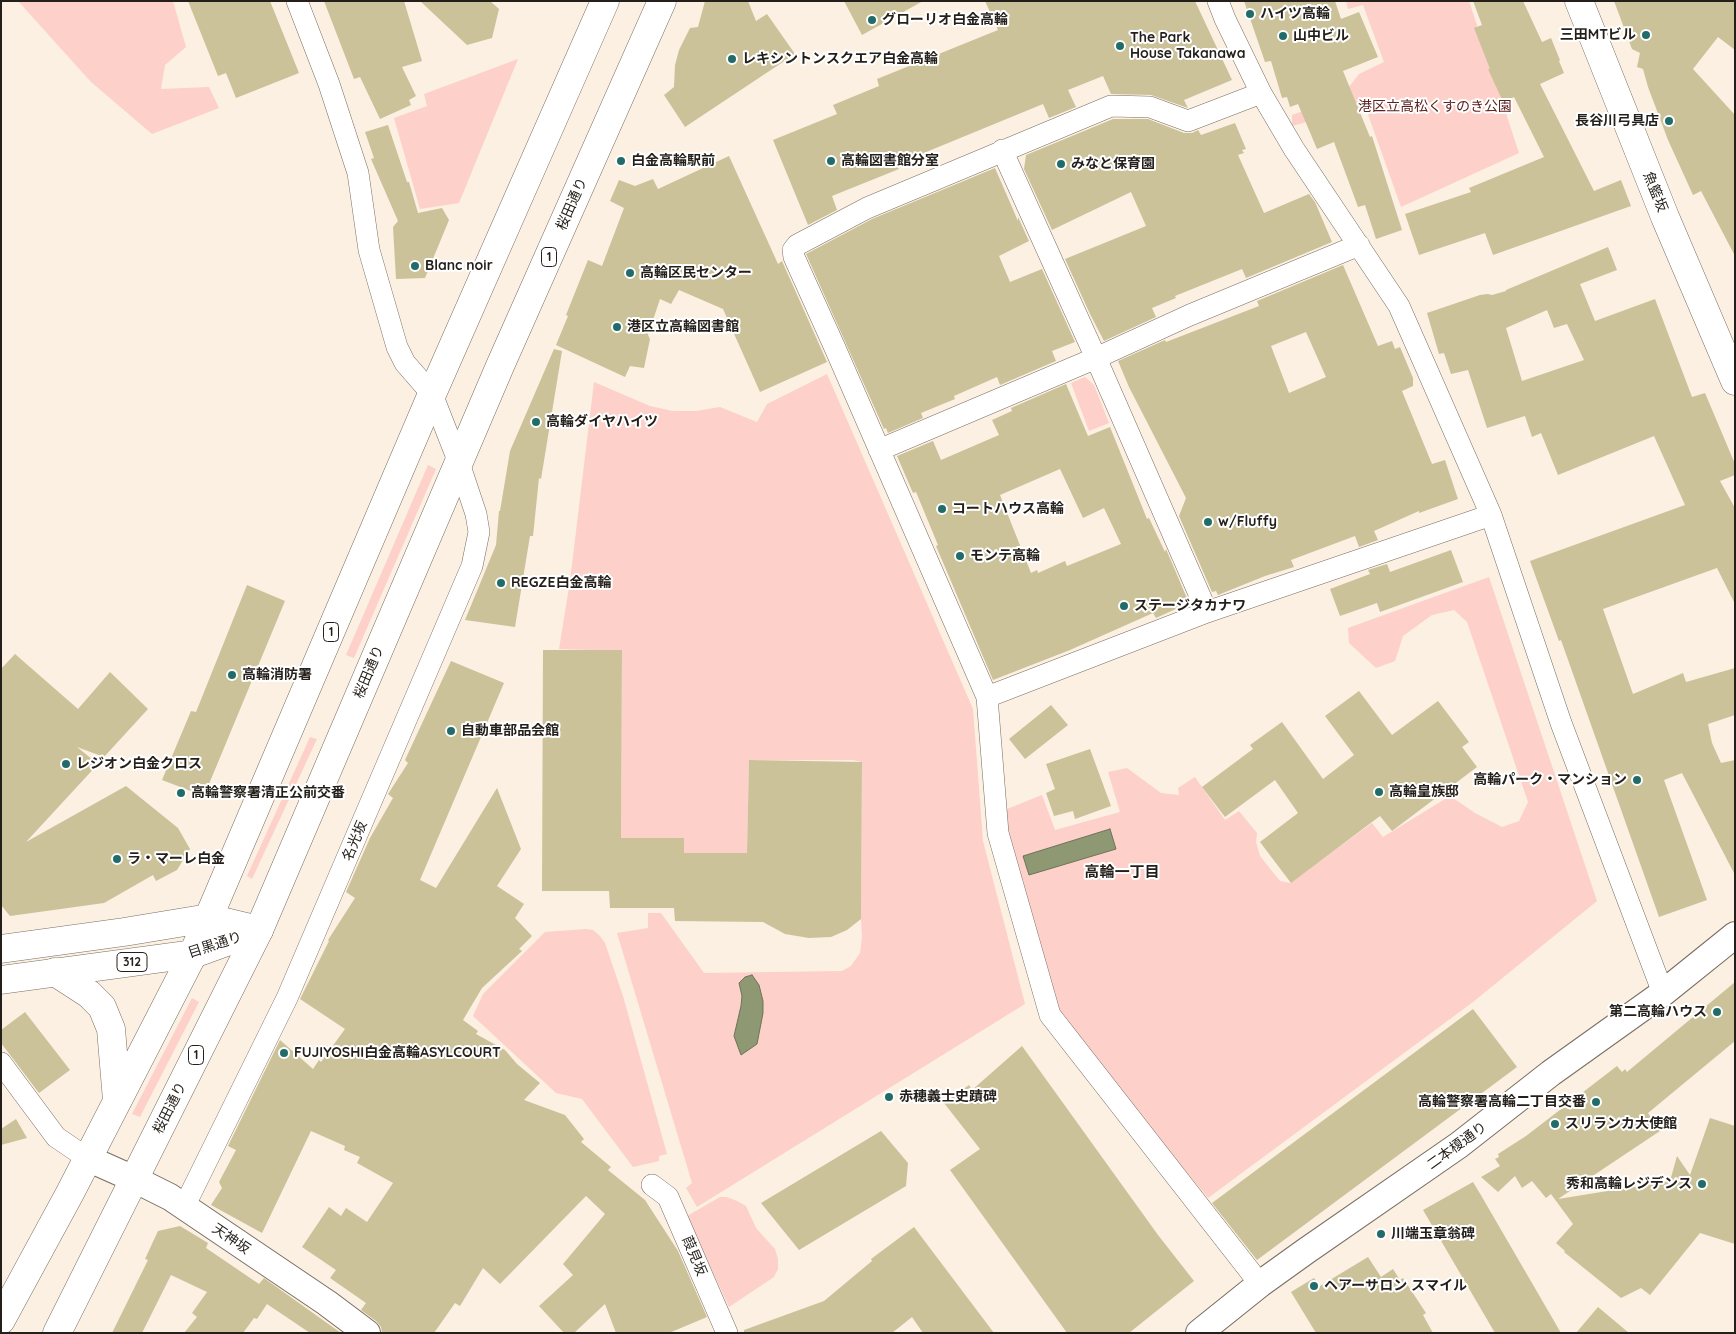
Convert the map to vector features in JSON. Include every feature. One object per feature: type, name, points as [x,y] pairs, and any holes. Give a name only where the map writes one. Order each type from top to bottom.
[{"type":"main road","name":"1","points":[[1,1320],[194,954],[432,394],[605,1]]},
{"type":"main road","name":"桜田通り","points":[[57,1333],[258,930],[500,366],[662,1]]},
{"type":"main road","name":"魚籃坂","points":[[1579,1],[1665,217],[1735,381]]},
{"type":"main road","name":"目黒通り","points":[[1,948],[124,932],[209,918],[258,930]]},
{"type":"main road","name":"目黒通り","points":[[1,980],[194,954],[258,930]]},
{"type":"main road","points":[[55,972],[89,994],[102,1007],[111,1029],[117,1100]]},
{"type":"street","name":"名光坂","points":[[184,1207],[284,1007],[472,566],[480,532],[459,463],[432,394],[405,363],[397,347],[369,250],[358,172],[297,1]]},
{"type":"street","points":[[1218,1],[1224,19],[1261,93],[1294,149],[1399,306],[1491,515],[1561,723],[1663,993]]},
{"type":"street","points":[[1260,1284],[1050,1015],[998,833],[987,697],[836,348],[794,257],[793,250],[797,245],[867,208],[1111,106],[1150,107],[1188,121],[1261,93]]},
{"type":"street","points":[[1002,150],[1096,358],[1207,612]]},
{"type":"street","points":[[879,450],[1096,358],[1190,315],[1359,245]]},
{"type":"street","points":[[987,697],[1207,612],[1491,515]]},
{"type":"street","name":"二本榎通り","points":[[1199,1333],[1260,1284],[1459,1145],[1552,1073],[1663,993],[1735,935]]},
{"type":"street","points":[[1,1063],[56,1137],[88,1158]]},
{"type":"street","name":"天神坂","points":[[88,1158],[170,1197],[327,1302],[367,1333]]},
{"type":"street","name":"葭見坂","points":[[652,1185],[668,1196],[727,1333]]},
{"type":"green space","points":[[18,1],[173,1],[186,47],[165,65],[161,89],[209,87],[219,108],[152,134],[91,82]]},
{"type":"green space","name":"港区立高松くすのき公園","points":[[1346,1],[1469,1],[1519,153],[1401,207],[1365,106],[1292,126],[1292,115],[1341,97],[1359,74],[1384,62],[1363,5],[1348,9]]},
{"type":"green space","points":[[518,59],[459,203],[420,209],[394,118],[427,106],[424,94]]},
{"type":"green space","points":[[827,374],[973,709],[983,841],[1025,1004],[697,1207],[686,1188],[692,1183],[617,933],[648,928],[648,913],[661,913],[704,973],[842,971],[851,966],[860,953],[862,937],[862,762],[853,760],[749,760],[747,853],[684,853],[684,838],[621,838],[622,651],[559,649],[570,581],[594,382],[650,406],[673,411],[696,411],[720,407],[757,422],[767,404]]},
{"type":"green space","points":[[1085,377],[1094,385],[1109,423],[1089,431],[1071,383]]},
{"type":"green space","points":[[428,465],[436,469],[354,658],[346,655]]},
{"type":"green space","points":[[1489,577],[1597,901],[1473,1002],[1208,1198],[1055,1014],[1002,811],[1042,795],[1055,830],[1120,812],[1108,772],[1127,768],[1161,793],[1179,795],[1178,788],[1195,777],[1225,820],[1239,811],[1257,833],[1256,842],[1260,856],[1280,881],[1290,883],[1372,823],[1383,837],[1450,796],[1475,813],[1502,827],[1519,821],[1528,802],[1467,622],[1454,610],[1432,615],[1403,636],[1395,661],[1376,668],[1349,643],[1348,628]]},
{"type":"green space","points":[[310,737],[317,739],[252,879],[247,876]]},
{"type":"green space","points":[[593,930],[605,943],[623,996],[667,1154],[659,1156],[659,1161],[633,1167],[582,1099],[556,1093],[473,1016],[483,994],[545,932]]},
{"type":"green space","points":[[192,998],[199,1002],[140,1117],[132,1114]]},
{"type":"green space","points":[[720,1197],[727,1197],[746,1206],[756,1228],[775,1249],[778,1259],[778,1269],[774,1277],[729,1307],[687,1216]]},
{"type":"shaded area","points":[[1110,829],[1116,849],[1029,875],[1023,856]]},
{"type":"shaded area","points":[[752,975],[759,985],[763,1001],[763,1013],[757,1044],[741,1055],[734,1036],[742,996],[739,983],[745,977]]},
{"type":"building","points":[[188,1],[270,1],[299,73],[236,98],[226,73],[218,76]]},
{"type":"building","points":[[324,1],[404,1],[422,61],[402,67],[416,96],[409,100],[411,105],[380,119],[360,77],[354,79]]},
{"type":"building","points":[[420,1],[490,1],[499,9],[492,38],[467,45]]},
{"type":"building","name":"レキシントンスクエア白金高輪","points":[[705,1],[748,1],[756,21],[767,14],[795,54],[685,127],[664,95],[674,87],[675,65],[679,50],[690,28],[698,27]]},
{"type":"building","name":"グローリオ白金高輪","points":[[844,1],[923,1],[862,35]]},
{"type":"building","points":[[985,1],[1195,1],[1232,80],[1184,100],[1188,108],[1151,95],[1111,94],[1103,76],[1068,90],[1076,107],[1049,118],[1043,104],[897,164],[899,169],[832,196],[837,210],[808,225],[773,140],[837,114],[833,105],[879,86],[877,79],[998,30]]},
{"type":"building","points":[[1244,1],[1335,1],[1341,19],[1359,12],[1378,57],[1343,71],[1370,137],[1372,136],[1402,230],[1376,239],[1365,205],[1358,207],[1334,142],[1317,149],[1298,104],[1290,107],[1287,97],[1282,98],[1271,61],[1265,62]]},
{"type":"building","points":[[1473,1],[1523,1],[1542,42],[1551,38],[1560,60],[1564,73],[1540,84],[1594,191],[1621,180],[1631,206],[1493,255],[1485,233],[1419,255],[1405,214],[1471,192],[1469,188],[1544,157],[1514,97],[1503,102],[1488,69],[1490,69],[1474,28],[1482,25]]},
{"type":"building","points":[[1614,1],[1735,1],[1735,50],[1718,37],[1693,69],[1735,115],[1735,256],[1701,191],[1693,195],[1668,140],[1643,69],[1637,67],[1640,53],[1632,49]]},
{"type":"building","points":[[1113,119],[1148,119],[1184,133],[1192,133],[1198,130],[1201,135],[1235,123],[1246,149],[1242,150],[1244,153],[1238,155],[1264,213],[1309,194],[1315,202],[1332,242],[1246,278],[1242,269],[1175,296],[1176,298],[1152,308],[1156,317],[1104,341],[1065,259],[1146,226],[1131,192],[1052,230],[1024,169],[1026,155]]},
{"type":"building","points":[[388,125],[418,213],[442,208],[449,220],[425,278],[396,279],[393,227],[398,221],[371,159],[374,158],[365,132]]},
{"type":"building","points":[[729,156],[778,264],[782,261],[827,362],[760,392],[723,309],[679,290],[671,304],[660,299],[648,335],[650,339],[644,368],[630,366],[625,377],[556,345],[588,260],[602,266],[624,208],[610,201],[619,180],[635,186],[653,179],[658,189]]},
{"type":"building","points":[[995,168],[1018,221],[1018,217],[1029,241],[999,256],[1010,282],[1042,269],[1075,342],[1052,351],[1056,361],[1000,385],[997,377],[954,396],[955,399],[921,413],[923,418],[888,433],[886,428],[884,429],[806,254],[872,219]]},
{"type":"building","points":[[1608,247],[1617,270],[1580,284],[1595,321],[1655,299],[1692,397],[1705,393],[1735,464],[1735,475],[1720,481],[1735,508],[1735,604],[1717,568],[1603,609],[1633,694],[1683,673],[1686,682],[1735,668],[1735,715],[1708,724],[1712,743],[1721,763],[1735,760],[1735,875],[1682,773],[1664,780],[1707,900],[1659,917],[1561,640],[1559,641],[1530,561],[1685,505],[1654,436],[1558,475],[1541,433],[1532,437],[1525,416],[1487,428],[1468,370],[1451,374],[1444,353],[1439,354],[1427,313],[1480,295],[1492,295]],"holes":[[[1547,310],[1554,328],[1567,324],[1584,360],[1522,381],[1506,328]]]},
{"type":"building","points":[[1343,265],[1378,346],[1392,341],[1395,349],[1400,347],[1413,378],[1413,386],[1402,391],[1432,464],[1445,460],[1458,499],[1419,513],[1419,511],[1374,531],[1378,540],[1359,547],[1355,536],[1291,560],[1294,567],[1265,576],[1218,595],[1216,591],[1212,592],[1179,516],[1186,498],[1129,387],[1118,361],[1165,340],[1166,342],[1259,306],[1257,301]],"holes":[[[1306,332],[1326,377],[1289,393],[1271,346]]]},
{"type":"building","points":[[554,349],[562,351],[541,479],[539,478],[533,536],[530,536],[515,627],[465,620],[496,545],[499,511],[510,451]]},
{"type":"building","points":[[1066,384],[1088,436],[1110,427],[1147,519],[1149,518],[1165,552],[1166,549],[1189,603],[1156,618],[1153,613],[1070,650],[993,680],[936,546],[938,545],[916,492],[913,493],[897,456],[933,441],[941,460],[999,435],[992,420],[1012,411],[1011,408]],"holes":[[[1060,469],[1083,518],[1104,508],[1121,544],[1067,566],[1065,561],[1038,573],[1037,570],[1031,573],[1000,495]]]},
{"type":"building","points":[[1451,550],[1463,582],[1380,612],[1377,603],[1340,616],[1330,589],[1370,574],[1368,570],[1387,564],[1390,572]]},
{"type":"building","points":[[247,585],[285,601],[204,796],[162,780],[191,711],[196,712]]},
{"type":"building","points":[[543,650],[622,650],[621,838],[684,838],[684,853],[747,853],[749,760],[862,762],[861,919],[847,930],[831,937],[809,938],[785,934],[763,922],[675,921],[674,908],[610,908],[609,891],[542,891]]},
{"type":"building","points":[[15,654],[78,709],[110,672],[148,709],[104,757],[77,747],[98,764],[26,842],[126,786],[178,828],[190,849],[177,870],[156,881],[153,875],[104,903],[10,916],[1,905],[1,669]]},
{"type":"building","points":[[451,661],[504,683],[420,880],[436,888],[497,788],[521,849],[497,886],[524,904],[515,918],[532,936],[519,949],[522,951],[482,988],[463,1020],[478,1031],[476,1034],[505,1050],[517,1064],[540,1083],[524,1100],[565,1115],[584,1139],[581,1142],[611,1167],[608,1170],[645,1200],[678,1251],[707,1317],[669,1333],[616,1333],[605,1304],[574,1333],[564,1333],[539,1306],[573,1275],[563,1264],[605,1214],[586,1196],[500,1284],[483,1268],[460,1306],[455,1303],[434,1333],[382,1333],[381,1327],[376,1321],[361,1310],[366,1303],[330,1278],[336,1270],[302,1247],[329,1207],[341,1216],[346,1208],[367,1222],[393,1183],[357,1163],[360,1157],[344,1150],[345,1146],[311,1131],[262,1233],[211,1205],[222,1188],[219,1182],[236,1150],[228,1146],[280,1040],[313,1069],[319,1060],[321,1062],[345,1029],[300,999],[328,940],[355,898],[346,892],[370,838],[393,798],[388,794],[408,763],[405,760]]},
{"type":"building","name":"高輪皇族邸","points":[[1359,691],[1392,735],[1438,701],[1469,742],[1462,747],[1477,767],[1392,831],[1380,816],[1291,883],[1260,842],[1298,813],[1275,780],[1225,817],[1202,787],[1253,749],[1250,745],[1282,722],[1323,779],[1354,755],[1325,716]]},
{"type":"building","points":[[1051,705],[1068,725],[1025,759],[1009,739]]},
{"type":"building","points":[[1090,749],[1111,806],[1075,819],[1073,811],[1054,816],[1046,793],[1055,789],[1046,764]]},
{"type":"building","points":[[1735,982],[1735,1041],[1648,1113],[1660,1131],[1558,1199],[1670,1181],[1677,1156],[1690,1175],[1710,1118],[1735,1126],[1735,1244],[1700,1233],[1650,1295],[1641,1288],[1621,1298],[1564,1252],[1556,1243],[1573,1224],[1551,1194],[1546,1198],[1532,1181],[1522,1188],[1515,1176],[1498,1192],[1481,1177],[1500,1166],[1495,1159],[1499,1157],[1498,1154],[1526,1136],[1617,1066],[1622,1072],[1625,1069],[1627,1072]]},
{"type":"building","points":[[1473,1009],[1517,1067],[1257,1260],[1212,1203]]},
{"type":"building","points":[[25,1012],[70,1070],[39,1093],[1,1043],[1,1030]]},
{"type":"building","points":[[1022,1046],[1158,1235],[1194,1281],[1129,1333],[1067,1333],[950,1170],[980,1149],[944,1103],[969,1085],[972,1090]]},
{"type":"building","points":[[16,1119],[27,1138],[1,1145],[1,1129]]},
{"type":"building","points":[[881,1131],[908,1163],[906,1186],[799,1250],[761,1203]]},
{"type":"building","points":[[1473,1182],[1561,1333],[1495,1333],[1423,1210]]},
{"type":"building","points":[[180,1226],[208,1243],[206,1248],[259,1284],[264,1278],[341,1333],[310,1333],[267,1304],[257,1319],[254,1318],[243,1333],[184,1333],[197,1317],[192,1313],[207,1292],[171,1275],[142,1333],[112,1333],[148,1260],[145,1259],[158,1231]]},
{"type":"building","points":[[914,1227],[994,1333],[923,1333],[912,1317],[892,1333],[744,1333],[744,1330],[824,1301],[872,1261],[871,1259]]},
{"type":"building","points":[[1368,1257],[1381,1277],[1393,1269],[1400,1280],[1403,1278],[1426,1313],[1423,1315],[1433,1333],[1316,1333],[1291,1292],[1314,1278],[1320,1286]]},
{"type":"building","points":[[1598,1307],[1629,1333],[1576,1333]]},
{"type":"place","name":"ハイツ高輪","points":[[1250,14]]},
{"type":"place","name":"グローリオ白金高輪","points":[[872,20]]},
{"type":"place","name":"三田MTビル","points":[[1646,35]]},
{"type":"place","name":"山中ビル","points":[[1283,36]]},
{"type":"place","name":"The Park House Takanawa","points":[[1120,46]]},
{"type":"place","name":"レキシントンスクエア白金高輪","points":[[732,59]]},
{"type":"place","name":"長谷川弓具店","points":[[1669,121]]},
{"type":"place","name":"白金高輪駅前","points":[[621,161]]},
{"type":"place","name":"高輪図書館分室","points":[[831,161]]},
{"type":"place","name":"みなと保育園","points":[[1061,164]]},
{"type":"place","name":"Blanc noir","points":[[415,266]]},
{"type":"place","name":"高輪区民センター","points":[[630,273]]},
{"type":"place","name":"港区立高輪図書館","points":[[617,327]]},
{"type":"place","name":"高輪ダイヤハイツ","points":[[536,422]]},
{"type":"place","name":"コートハウス高輪","points":[[942,509]]},
{"type":"place","name":"w/Fluffy","points":[[1208,522]]},
{"type":"place","name":"モンテ高輪","points":[[960,556]]},
{"type":"place","name":"REGZE白金高輪","points":[[501,583]]},
{"type":"place","name":"ステージタカナワ","points":[[1124,606]]},
{"type":"place","name":"高輪消防署","points":[[232,675]]},
{"type":"place","name":"自動車部品会館","points":[[451,731]]},
{"type":"place","name":"レジオン白金クロス","points":[[66,764]]},
{"type":"place","name":"高輪パーク・マンション","points":[[1637,780]]},
{"type":"place","name":"高輪皇族邸","points":[[1379,792]]},
{"type":"place","name":"高輪警察署清正公前交番","points":[[181,793]]},
{"type":"place","name":"ラ・マーレ白金","points":[[117,859]]},
{"type":"place","name":"第二高輪ハウス","points":[[1717,1012]]},
{"type":"place","name":"FUJIYOSHI白金高輪ASYLCOURT","points":[[284,1053]]},
{"type":"place","name":"赤穂義士史蹟碑","points":[[889,1097]]},
{"type":"place","name":"高輪警察署高輪二丁目交番","points":[[1596,1102]]},
{"type":"place","name":"スリランカ大使館","points":[[1555,1124]]},
{"type":"place","name":"秀和高輪レジデンス","points":[[1702,1184]]},
{"type":"place","name":"川端玉章翁碑","points":[[1381,1234]]},
{"type":"place","name":"ヘアーサロン スマイル","points":[[1314,1286]]},
{"type":"district","name":"高輪一丁目","points":[[1122,872]]}]
